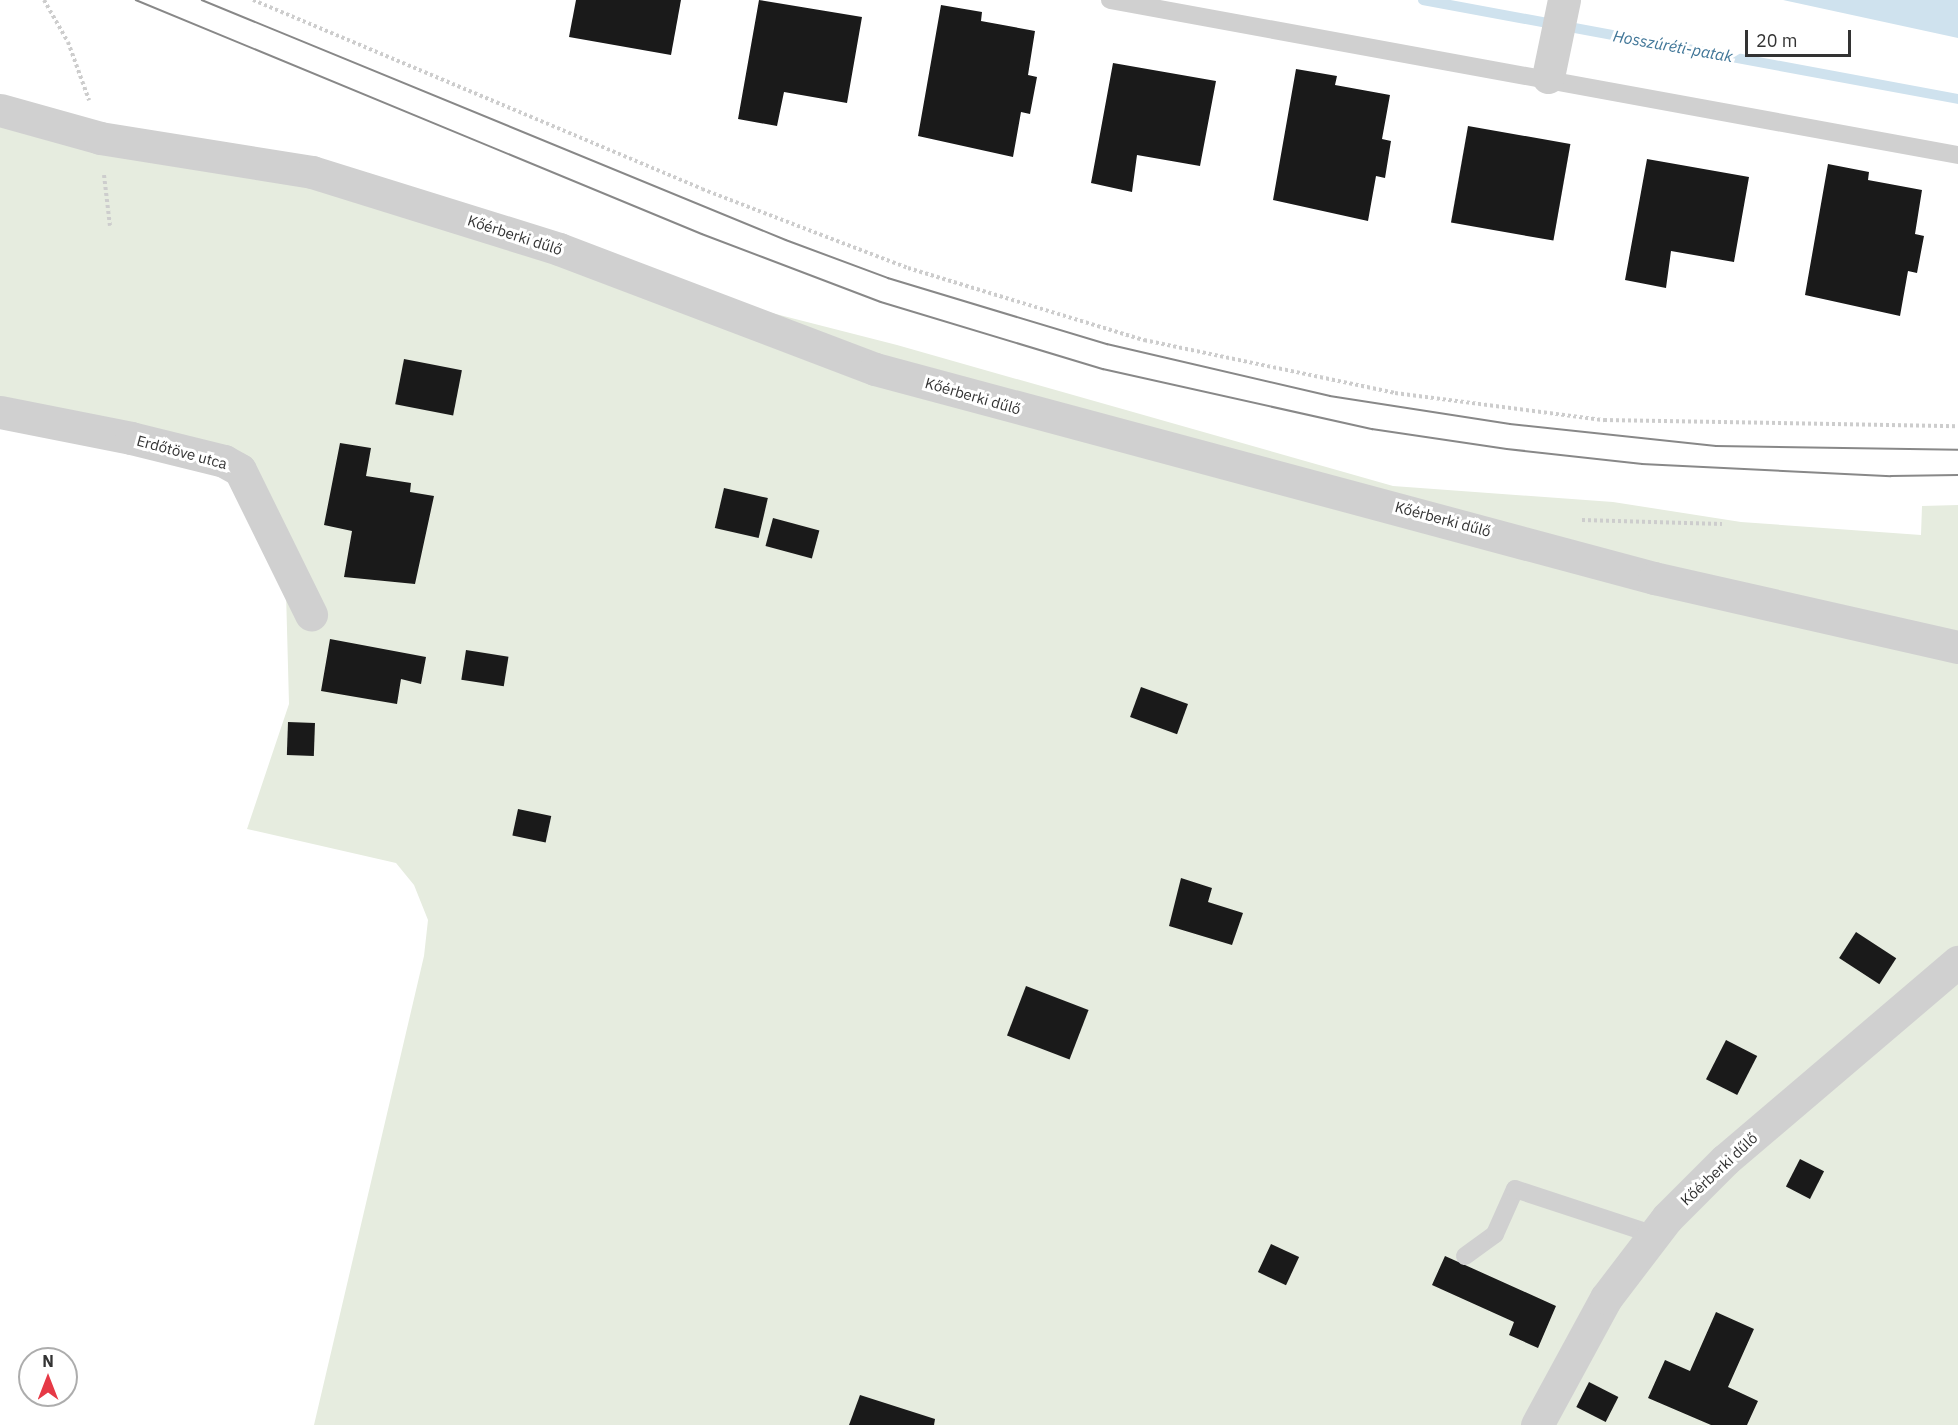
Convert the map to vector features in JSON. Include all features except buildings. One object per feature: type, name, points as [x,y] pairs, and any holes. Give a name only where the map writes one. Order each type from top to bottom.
[{"type":"street","points":[[1550,65],[1564,0]]},
{"type":"street","name":"Kőérberki dűlő","points":[[0,110],[100,138],[312,171],[559,249],[875,369],[1654,578],[1958,647]]},
{"type":"street","name":"Erdőtöve utca","points":[[0,412],[130,438],[224,461],[240,470],[311,614]]},
{"type":"street","name":"Kőérberki dűlő","points":[[1538,1425],[1606,1298],[1652,1234],[1725,1160],[1958,962]]},
{"type":"lane","points":[[1110,0],[1550,65],[1958,155]]},
{"type":"lane","points":[[1465,1256],[1495,1234],[1515,1189],[1652,1234]]},
{"type":"path","points":[[44,0],[81,71]]},
{"type":"path","points":[[253,0],[713,194],[908,268],[1144,340],[1395,393],[1604,420],[1958,426]]},
{"type":"path","points":[[1577,520],[1722,524]]},
{"type":"shaded area","points":[[0,110],[312,172],[643,280],[897,345],[1393,486],[1613,502],[1741,522],[1921,535],[1922,506],[1958,505],[1958,1425],[314,1425],[424,956],[428,920],[414,885],[396,863],[247,829],[289,704],[286,592],[238,480],[0,420]]},
{"type":"water","points":[[1783,0],[1958,0],[1958,38]]},
{"type":"waterway","name":"Hosszúréti-patak","points":[[1423,0],[1958,99]]},
{"type":"tram line","points":[[136,0],[702,234],[881,302],[1103,369],[1372,429],[1507,449],[1642,464],[1891,476],[1958,475]]},
{"type":"tram line","points":[[202,0],[786,240],[888,278],[1107,344],[1330,396],[1510,424],[1716,446],[1958,450]]}]
